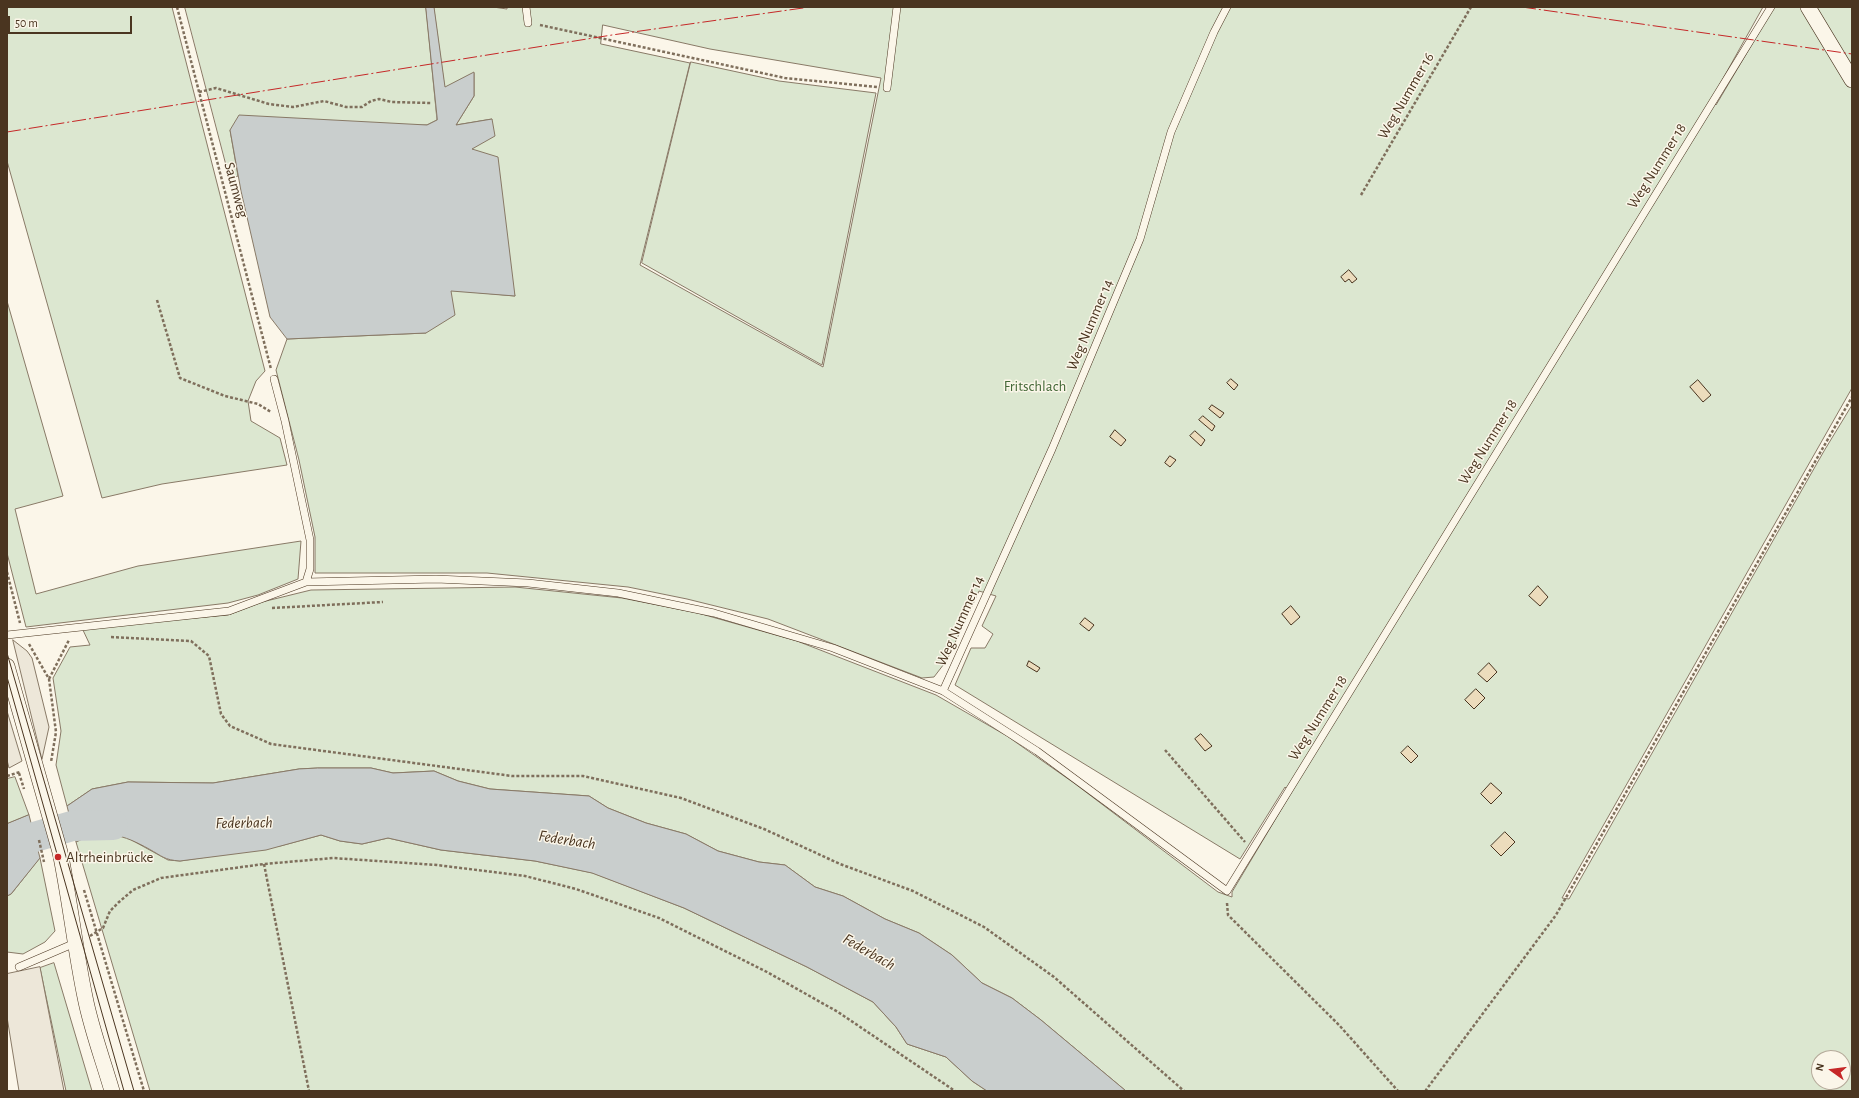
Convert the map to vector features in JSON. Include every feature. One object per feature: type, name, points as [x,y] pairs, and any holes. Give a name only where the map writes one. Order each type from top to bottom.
[{"type":"street","points":[[1808,7],[1852,80]]},
{"type":"street","points":[[7,666],[60,852],[85,999],[112,1091]]},
{"type":"lane","points":[[526,7],[528,22]]},
{"type":"lane","points":[[887,88],[897,7]]},
{"type":"lane","name":"Weg Nummer 14","points":[[943,691],[1052,449],[1140,239],[1172,132],[1214,32],[1227,7]]},
{"type":"lane","name":"Weg Nummer 18","points":[[1227,891],[1771,7]]},
{"type":"lane","points":[[274,379],[285,421],[310,540],[310,569],[306,582]]},
{"type":"lane","points":[[7,635],[76,626],[229,611],[306,582],[436,579],[528,583],[618,592],[714,613],[833,648],[943,691],[1037,750],[1227,891]]},
{"type":"lane","points":[[19,967],[75,944]]},
{"type":"path","name":"Saumweg","points":[[177,7],[274,379]]},
{"type":"path","name":"Weg Nummer 16","points":[[1361,195],[1471,7]]},
{"type":"path","points":[[528,22],[785,78],[887,88]]},
{"type":"path","points":[[199,92],[216,88],[269,104],[292,107],[324,102],[346,107],[362,107],[371,101],[379,99],[392,102],[430,103]]},
{"type":"path","points":[[157,300],[180,378],[225,396],[258,404],[285,421]]},
{"type":"path","points":[[1427,1091],[1426,1090],[1556,915],[1852,397]]},
{"type":"path","points":[[267,609],[383,602]]},
{"type":"path","points":[[50,770],[56,732],[49,678],[76,626]]},
{"type":"path","points":[[106,636],[191,642],[209,656],[221,714],[230,726],[271,744],[512,776],[583,776],[681,798],[764,829],[840,864],[913,891],[984,927],[1054,977],[1184,1091]]},
{"type":"path","points":[[1165,750],[1248,845],[1253,848]]},
{"type":"path","points":[[7,776],[19,773],[25,793]]},
{"type":"path","points":[[75,944],[97,933],[103,928],[110,911],[133,890],[161,878],[264,864],[333,858],[437,865],[525,876],[576,889],[659,918],[767,972],[838,1012],[955,1091]]},
{"type":"path","points":[[264,864],[309,1091]]},
{"type":"path","points":[[1227,891],[1228,915],[1340,1025],[1398,1091]]},
{"type":"path","points":[[94,921],[144,1091]]},
{"type":"green space","points":[[7,7],[172,7],[265,371],[256,381],[248,401],[251,421],[280,438],[287,465],[162,484],[102,498],[7,161]]},
{"type":"green space","points":[[185,7],[426,7],[437,120],[427,125],[230,130],[238,176],[230,179]]},
{"type":"green space","name":"Fritschlach","points":[[434,7],[493,7],[507,9],[507,7],[1763,7],[1711,100],[1716,105],[1774,7],[1852,7],[1852,388],[1562,898],[1569,899],[1824,451],[1852,405],[1852,1091],[1126,1091],[1041,1020],[1012,998],[982,983],[952,955],[919,933],[885,919],[843,896],[815,887],[785,865],[759,862],[718,851],[686,834],[646,823],[608,808],[589,796],[490,789],[458,781],[434,771],[393,773],[371,768],[318,768],[299,769],[213,783],[128,782],[92,789],[67,806],[56,765],[61,731],[53,678],[70,647],[90,645],[82,628],[228,615],[262,602],[311,590],[515,587],[622,598],[698,613],[797,641],[936,695],[1007,736],[1074,783],[1218,892],[1232,897],[1232,892],[1291,793],[1285,787],[1240,859],[955,685],[971,648],[985,648],[993,634],[982,626],[996,596],[979,591],[947,660],[934,677],[922,678],[768,619],[687,599],[628,587],[487,573],[315,573],[315,537],[299,460],[276,370],[287,339],[426,333],[451,290],[515,296],[472,149],[492,119],[456,125],[474,96],[474,73],[445,88]],"holes":[[[603,25],[710,49],[881,78],[823,367],[640,265],[690,63],[601,44]]]},
{"type":"green space","points":[[691,62],[779,81],[876,93],[822,365],[642,263]]},
{"type":"green space","points":[[7,301],[63,496],[15,509],[36,594],[138,566],[301,541],[298,579],[258,595],[228,603],[26,627],[7,553]]},
{"type":"green space","points":[[15,777],[29,815],[7,824],[7,779]]},
{"type":"green space","points":[[107,834],[126,837],[168,860],[180,861],[280,846],[321,835],[340,841],[362,844],[388,838],[441,850],[535,861],[593,873],[684,908],[807,967],[873,1002],[896,1027],[907,1044],[946,1057],[972,1081],[987,1091],[150,1091],[76,842],[89,835]]},
{"type":"green space","points":[[40,858],[55,931],[45,942],[23,954],[7,952],[7,896],[11,894]]},
{"type":"green space","points":[[54,963],[92,1091],[66,1091],[40,968]]},
{"type":"shaded area","points":[[13,640],[27,651],[32,658],[49,727],[42,759]]},
{"type":"shaded area","points":[[7,711],[22,761],[9,768],[7,760]]},
{"type":"shaded area","points":[[40,967],[64,1091],[19,1091],[7,1017],[7,974]]},
{"type":"water","points":[[426,7],[434,7],[445,87],[474,72],[474,96],[456,125],[492,119],[495,136],[472,149],[498,157],[515,296],[451,291],[455,315],[426,333],[287,339],[270,317],[241,191],[230,130],[239,115],[427,125],[437,120]]},
{"type":"water","points":[[371,768],[393,773],[434,771],[458,781],[490,789],[589,796],[608,808],[646,823],[686,834],[718,851],[759,862],[785,865],[815,887],[843,896],[885,919],[919,933],[952,955],[982,983],[1012,998],[1041,1020],[1126,1091],[987,1091],[972,1081],[946,1057],[907,1044],[896,1027],[873,1002],[807,967],[684,908],[592,873],[535,861],[441,850],[388,838],[362,844],[340,841],[321,835],[266,850],[180,861],[170,860],[131,840],[113,835],[95,835],[76,842],[67,806],[92,789],[128,782],[213,783],[299,769]]},
{"type":"water","points":[[29,815],[40,858],[11,894],[7,896],[7,824]]},
{"type":"building","points":[[1349,270],[1357,279],[1352,283],[1349,279],[1345,282],[1341,277]]},
{"type":"building","points":[[1231,379],[1238,385],[1234,390],[1227,383]]},
{"type":"building","points":[[1698,380],[1711,395],[1703,402],[1690,387]]},
{"type":"building","points":[[1212,405],[1224,413],[1220,418],[1209,409]]},
{"type":"building","points":[[1203,416],[1215,426],[1212,431],[1199,420]]},
{"type":"building","points":[[1115,430],[1126,440],[1121,446],[1110,437]]},
{"type":"building","points":[[1195,431],[1205,440],[1201,446],[1190,436]]},
{"type":"building","points":[[1170,456],[1176,460],[1170,467],[1165,463]]},
{"type":"building","points":[[1538,586],[1548,597],[1540,606],[1529,596]]},
{"type":"building","points":[[1291,606],[1300,617],[1291,625],[1282,614]]},
{"type":"building","points":[[1085,618],[1094,625],[1089,631],[1080,624]]},
{"type":"building","points":[[1029,661],[1040,668],[1037,672],[1027,666]]},
{"type":"building","points":[[1489,663],[1497,672],[1487,682],[1478,674]]},
{"type":"building","points":[[1476,689],[1485,698],[1474,709],[1465,700]]},
{"type":"building","points":[[1201,734],[1212,746],[1205,751],[1195,739]]},
{"type":"building","points":[[1408,746],[1418,756],[1411,763],[1401,753]]},
{"type":"building","points":[[1491,783],[1502,793],[1491,804],[1481,794]]},
{"type":"building","points":[[1505,832],[1515,842],[1501,856],[1491,846]]},
{"type":"waterway","name":"Federbach","points":[[7,849],[31,838],[72,826],[113,825]]},
{"type":"tram line","points":[[7,653],[134,1091]]},
{"type":"tram line","points":[[7,677],[124,1091]]},
{"type":"power","points":[[7,132],[612,35],[810,7]]},
{"type":"power","points":[[1522,7],[1852,54]]},
{"type":"place","name":"Altrheinbrücke","points":[[58,857]]}]
